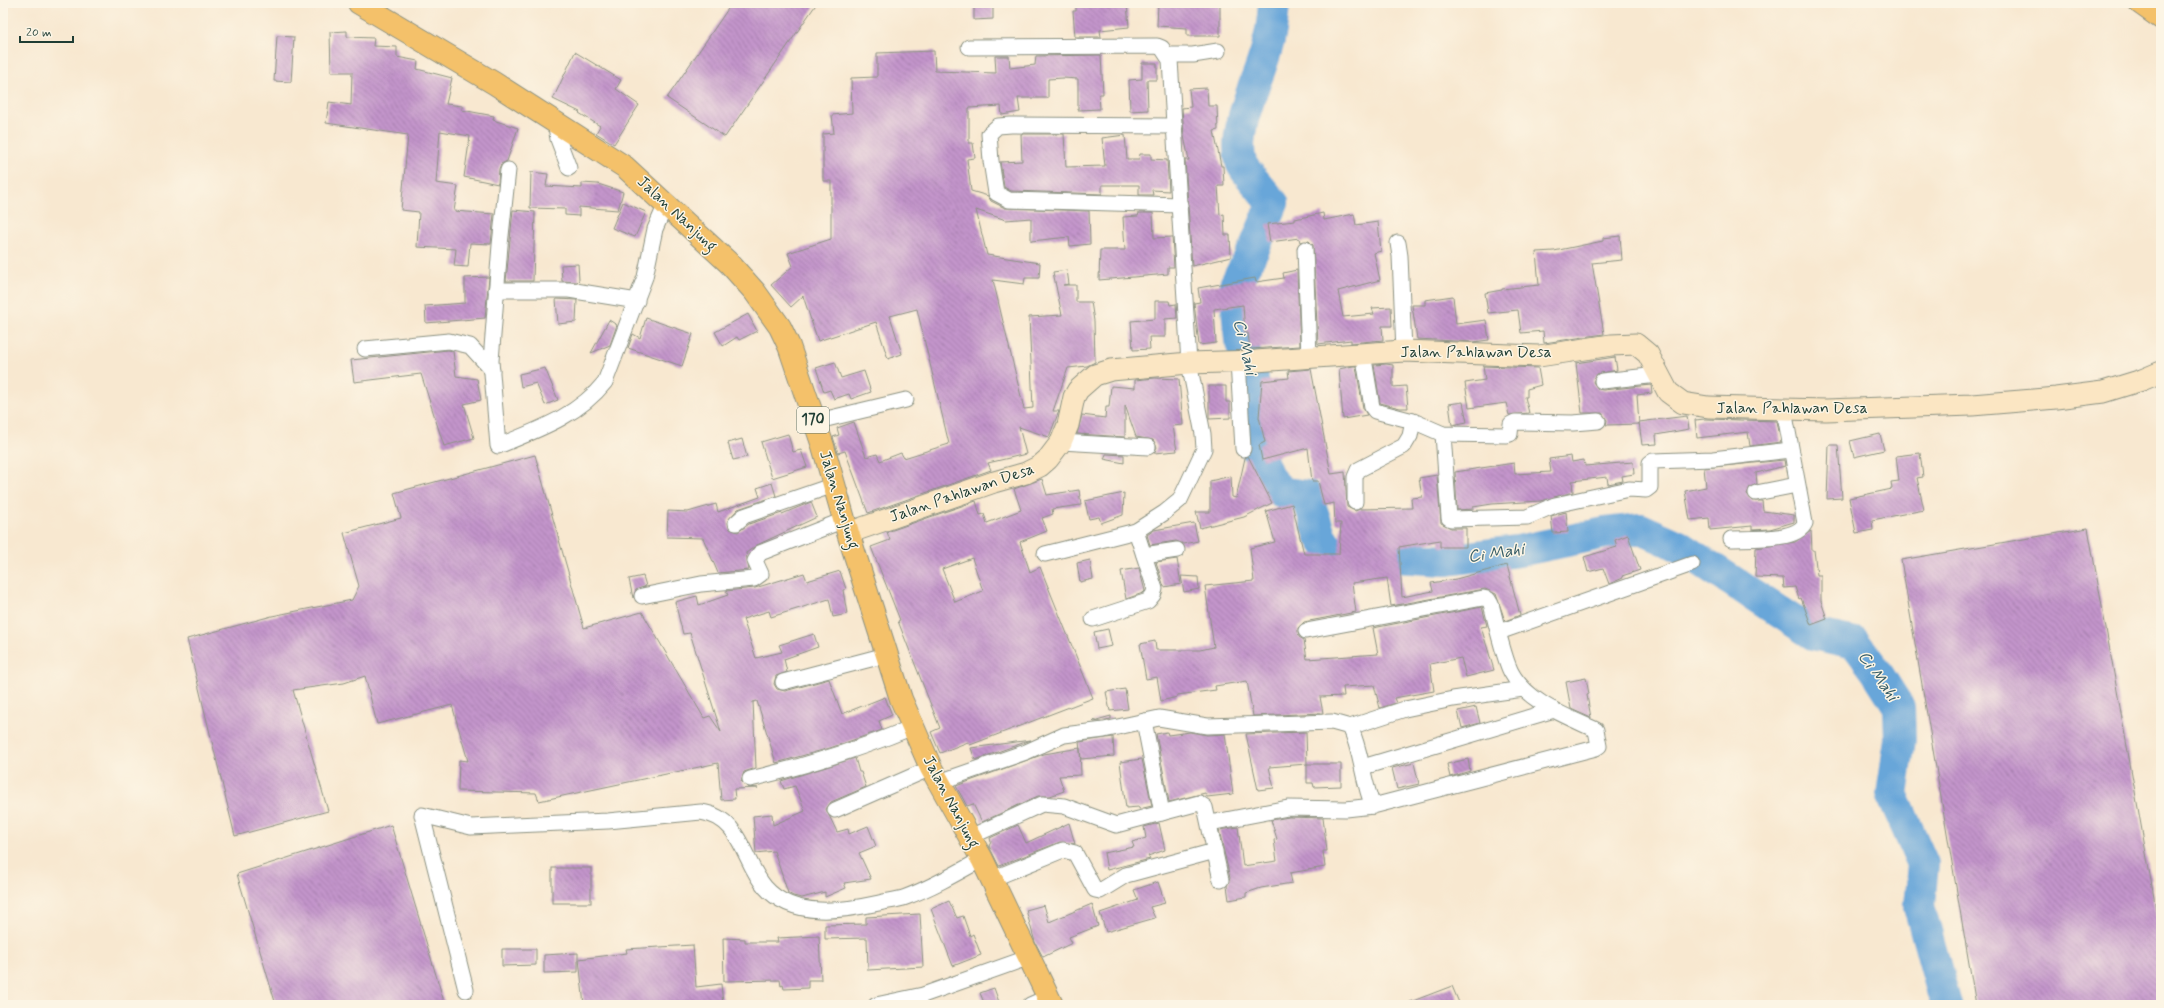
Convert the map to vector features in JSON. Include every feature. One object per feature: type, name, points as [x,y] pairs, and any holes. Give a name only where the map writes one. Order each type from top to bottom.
[{"type":"main road","name":"Jalan Nanjung","points":[[359,3],[494,83],[625,167],[730,264],[755,292],[780,327],[789,346],[814,422],[893,679],[935,775],[982,859],[1030,957],[1043,1002]]},
{"type":"main road","points":[[2140,3],[2161,18]]},
{"type":"main road","name":"Jalan Pahlawan Desa","points":[[846,527],[1026,473],[1048,459],[1061,442],[1068,425],[1074,397],[1087,380],[1095,375],[1111,370],[1189,363],[1404,351],[1539,356],[1611,345],[1636,344],[1648,354],[1668,392],[1683,403],[1708,407],[1784,410],[1972,405],[2056,398],[2103,392],[2142,380],[2161,372]]},
{"type":"street","points":[[968,47],[1157,46],[1162,48],[1170,60],[1189,363],[1203,434],[1204,449],[1180,500],[1136,531],[1045,554]]},
{"type":"street","points":[[1167,55],[1193,55],[1218,51]]},
{"type":"street","points":[[554,121],[558,139],[569,168]]},
{"type":"street","points":[[1175,126],[1011,125],[998,126],[989,134],[996,193],[1009,200],[1180,205]]},
{"type":"street","points":[[508,170],[496,290],[492,370],[498,446],[570,415],[598,391],[605,382],[645,277],[655,229],[666,204]]},
{"type":"street","points":[[1398,244],[1400,256],[1404,351]]},
{"type":"street","points":[[1305,249],[1310,357]]},
{"type":"street","points":[[496,290],[570,290],[636,301]]},
{"type":"street","points":[[365,349],[449,341],[470,346],[492,370]]},
{"type":"street","points":[[1363,354],[1373,409],[1375,411],[1413,421],[1443,434],[1507,435],[1510,434],[1511,424],[1515,422],[1573,423],[1598,421]]},
{"type":"street","points":[[1243,449],[1246,361]]},
{"type":"street","points":[[1602,380],[1658,375]]},
{"type":"street","points":[[814,422],[906,400]]},
{"type":"street","points":[[1731,539],[1782,537],[1801,529],[1805,523],[1790,450],[1784,410]]},
{"type":"street","points":[[1355,502],[1355,476],[1358,470],[1404,446],[1410,436],[1413,421]]},
{"type":"street","points":[[1443,434],[1449,518],[1451,519],[1527,517],[1555,505],[1629,489],[1646,490],[1650,487],[1650,463],[1653,461],[1714,459],[1790,450]]},
{"type":"street","points":[[1061,442],[1148,447]]},
{"type":"street","points":[[1756,493],[1797,485]]},
{"type":"street","points":[[736,523],[744,516],[834,486]]},
{"type":"street","points":[[642,596],[701,584],[754,579],[761,574],[755,561],[760,552],[846,527]]},
{"type":"street","points":[[1094,619],[1148,601],[1154,595],[1155,589],[1136,531]]},
{"type":"street","points":[[1144,555],[1177,550]]},
{"type":"street","points":[[1499,632],[1692,564]]},
{"type":"street","points":[[1210,823],[1288,808],[1346,808],[1373,806],[1599,746],[1596,730],[1554,710],[1523,689],[1511,671],[1491,604],[1488,599],[1483,598],[1306,631]]},
{"type":"street","points":[[782,682],[886,655]]},
{"type":"street","points":[[835,810],[935,775],[1026,752],[1064,735],[1104,730],[1159,718],[1207,726],[1332,722],[1350,727],[1406,709],[1453,699],[1523,689]]},
{"type":"street","points":[[1362,767],[1554,710]]},
{"type":"street","points":[[1144,721],[1162,813]]},
{"type":"street","points":[[750,779],[791,769],[857,749],[913,727]]},
{"type":"street","points":[[1350,727],[1359,748],[1366,787],[1373,806]]},
{"type":"street","points":[[970,837],[1042,804],[1064,806],[1116,825],[1199,804],[1205,807],[1210,823],[1221,880]]},
{"type":"street","points":[[466,990],[422,815],[471,826],[608,821],[701,812],[712,813],[723,819],[731,828],[761,881],[770,891],[788,903],[813,909],[855,908],[905,897],[951,877],[982,859]]},
{"type":"street","points":[[992,879],[1063,850],[1075,853],[1095,890],[1100,891],[1126,875],[1215,851]]},
{"type":"street","points":[[876,1005],[923,995],[1030,957]]},
{"type":"building","points":[[732,3],[817,3],[725,137],[667,98]]},
{"type":"building","points":[[1076,3],[1127,3],[1129,27],[1100,30],[1101,37],[1075,37],[1073,11],[1076,11]]},
{"type":"building","points":[[1158,3],[1220,3],[1220,36],[1187,36],[1187,28],[1157,26]]},
{"type":"building","points":[[993,5],[993,19],[974,20],[974,6]]},
{"type":"building","points":[[347,31],[347,37],[374,38],[373,46],[397,47],[397,57],[418,61],[417,69],[452,78],[446,104],[462,106],[462,110],[494,116],[493,120],[518,128],[507,161],[501,164],[499,169],[498,184],[464,177],[470,136],[440,131],[436,183],[458,186],[454,211],[494,214],[491,244],[470,243],[468,267],[454,266],[456,249],[417,247],[419,212],[401,210],[408,135],[326,123],[329,102],[351,105],[352,72],[331,72],[330,32]]},
{"type":"building","points":[[277,36],[294,37],[291,82],[274,81]]},
{"type":"building","points":[[934,51],[935,71],[996,73],[995,56],[1009,56],[1010,68],[1035,65],[1036,56],[1101,55],[1103,94],[1099,94],[1100,109],[1078,110],[1078,79],[1063,78],[1048,79],[1048,98],[1018,98],[1020,112],[1002,115],[1001,106],[969,108],[969,143],[973,143],[975,158],[967,159],[971,191],[988,196],[991,201],[1005,208],[1089,211],[1090,244],[1070,246],[1069,237],[1031,241],[1031,218],[1006,220],[976,210],[987,255],[1040,263],[1039,278],[1025,278],[1024,284],[993,280],[1024,409],[1033,408],[1029,317],[1062,315],[1053,272],[1067,270],[1069,284],[1063,285],[1076,285],[1076,302],[1091,302],[1094,321],[1095,362],[1087,366],[1068,368],[1053,411],[1059,411],[1049,437],[1019,427],[1026,454],[988,463],[991,470],[868,513],[845,451],[838,453],[833,437],[839,435],[837,428],[854,422],[866,457],[877,454],[880,461],[901,453],[904,458],[949,444],[917,309],[890,316],[902,354],[888,359],[876,322],[818,341],[803,296],[791,307],[771,285],[793,266],[788,253],[831,239],[831,181],[823,181],[823,134],[834,133],[832,115],[852,113],[851,78],[877,77],[877,53]]},
{"type":"building","points":[[575,52],[621,80],[616,89],[639,105],[614,144],[596,133],[600,126],[579,113],[580,112],[553,99]]},
{"type":"building","points":[[1142,63],[1157,63],[1157,80],[1147,80],[1148,110],[1130,111],[1129,80],[1142,79]]},
{"type":"building","points":[[1207,88],[1208,106],[1217,106],[1218,130],[1214,131],[1221,166],[1223,166],[1224,186],[1218,186],[1220,215],[1224,214],[1225,235],[1230,235],[1231,257],[1192,266],[1185,160],[1189,160],[1184,136],[1182,108],[1191,107],[1189,89]]},
{"type":"building","points":[[1021,134],[1064,134],[1066,167],[1105,166],[1102,138],[1125,135],[1127,159],[1139,159],[1140,154],[1151,154],[1151,159],[1167,160],[1169,191],[1152,190],[1153,195],[1139,195],[1139,185],[1102,185],[1102,194],[1011,191],[1004,187],[1000,162],[1022,161]]},
{"type":"building","points":[[531,172],[548,174],[546,186],[582,188],[582,183],[598,184],[623,192],[618,210],[579,207],[579,216],[565,215],[565,209],[530,208]]},
{"type":"building","points":[[623,202],[646,212],[635,237],[612,228]]},
{"type":"building","points":[[513,210],[535,212],[533,281],[506,281]]},
{"type":"building","points":[[1139,213],[1153,213],[1154,238],[1172,237],[1174,267],[1168,267],[1168,274],[1099,280],[1100,250],[1125,250],[1123,217],[1138,216]]},
{"type":"building","points":[[1323,213],[1324,220],[1354,214],[1356,225],[1378,222],[1381,251],[1374,253],[1380,280],[1338,291],[1343,317],[1374,314],[1372,308],[1391,307],[1392,326],[1382,326],[1383,340],[1351,343],[1351,340],[1318,344],[1313,245],[1309,241],[1300,242],[1299,238],[1270,242],[1267,224],[1295,221],[1295,219]]},
{"type":"building","points":[[1620,236],[1622,260],[1592,263],[1604,334],[1544,343],[1543,331],[1521,333],[1518,310],[1488,313],[1485,293],[1502,289],[1539,285],[1536,252],[1554,251],[1603,241],[1603,238]]},
{"type":"building","points":[[578,264],[579,280],[577,282],[562,281],[561,265]]},
{"type":"building","points":[[1297,270],[1300,346],[1250,349],[1248,333],[1245,333],[1243,305],[1214,309],[1216,343],[1199,345],[1194,303],[1200,302],[1198,288],[1255,278],[1256,282],[1284,278],[1283,273]]},
{"type":"building","points":[[489,277],[485,318],[426,323],[425,306],[465,303],[465,278]]},
{"type":"building","points":[[1453,296],[1456,324],[1486,320],[1489,340],[1473,342],[1417,339],[1412,305],[1425,305],[1425,300]]},
{"type":"building","points":[[556,299],[577,300],[576,322],[558,324]]},
{"type":"building","points":[[1155,301],[1169,301],[1170,305],[1176,304],[1177,318],[1165,319],[1165,337],[1149,337],[1150,349],[1133,350],[1131,321],[1155,319]]},
{"type":"building","points":[[748,314],[757,331],[739,340],[737,337],[723,346],[715,332]]},
{"type":"building","points":[[646,318],[693,334],[682,366],[628,348],[633,334],[640,338]]},
{"type":"building","points":[[609,320],[617,325],[610,345],[591,353]]},
{"type":"building","points":[[448,350],[453,351],[456,376],[477,379],[481,400],[464,404],[474,438],[444,446],[421,374],[354,382],[351,360]]},
{"type":"building","points":[[1615,357],[1617,370],[1597,374],[1593,382],[1598,389],[1603,390],[1651,385],[1652,393],[1637,395],[1639,424],[1606,425],[1607,420],[1602,413],[1582,413],[1576,363]]},
{"type":"building","points":[[835,362],[841,378],[864,371],[871,392],[851,399],[849,394],[834,399],[830,390],[824,392],[816,368]]},
{"type":"building","points":[[1374,365],[1393,365],[1393,387],[1406,386],[1408,408],[1400,408],[1380,403]]},
{"type":"building","points":[[1356,366],[1363,408],[1367,415],[1343,419],[1339,369]]},
{"type":"building","points":[[1483,366],[1538,368],[1541,385],[1527,389],[1527,397],[1525,397],[1529,413],[1509,415],[1506,403],[1469,408],[1465,383],[1485,380]]},
{"type":"building","points":[[545,368],[558,400],[545,405],[536,383],[521,387],[519,374]]},
{"type":"building","points":[[1311,369],[1331,474],[1345,472],[1347,507],[1355,511],[1360,509],[1412,508],[1411,498],[1422,497],[1419,478],[1437,475],[1441,523],[1451,528],[1466,528],[1466,547],[1440,547],[1440,540],[1399,547],[1402,597],[1433,591],[1431,583],[1456,579],[1507,565],[1520,615],[1505,621],[1496,594],[1485,589],[1391,606],[1387,578],[1352,583],[1356,612],[1304,622],[1298,628],[1299,637],[1304,640],[1307,659],[1378,654],[1373,628],[1482,607],[1487,626],[1481,627],[1494,670],[1466,677],[1461,658],[1430,664],[1434,691],[1394,698],[1396,703],[1380,708],[1374,685],[1343,687],[1344,696],[1320,697],[1323,713],[1253,716],[1247,681],[1215,686],[1216,690],[1177,695],[1177,697],[1161,701],[1157,677],[1146,679],[1140,644],[1155,641],[1156,650],[1200,650],[1214,647],[1205,586],[1254,581],[1250,548],[1275,542],[1266,511],[1292,504],[1304,554],[1339,554],[1341,523],[1335,523],[1334,503],[1324,505],[1318,481],[1312,481],[1308,448],[1262,460],[1259,445],[1265,442],[1259,417],[1262,381],[1289,378],[1288,371]]},
{"type":"building","points":[[1155,378],[1179,379],[1183,425],[1173,426],[1177,451],[1154,453],[1157,447],[1153,440],[1136,437],[1125,405],[1125,437],[1077,434],[1082,415],[1105,418],[1106,407],[1109,407],[1111,386],[1135,388],[1135,380]]},
{"type":"building","points":[[1209,386],[1226,386],[1226,402],[1230,402],[1230,418],[1209,419]]},
{"type":"building","points":[[1463,402],[1467,422],[1452,425],[1449,404]]},
{"type":"building","points":[[1687,416],[1689,429],[1656,435],[1657,444],[1642,445],[1639,422]]},
{"type":"building","points":[[1695,420],[1777,421],[1781,442],[1750,446],[1748,432],[1697,438]]},
{"type":"building","points":[[788,434],[793,452],[801,450],[807,467],[772,478],[761,442]]},
{"type":"building","points":[[1880,434],[1884,450],[1854,457],[1850,441]]},
{"type":"building","points":[[742,439],[747,457],[733,460],[728,443]]},
{"type":"building","points":[[1829,445],[1838,445],[1842,498],[1827,499]]},
{"type":"building","points":[[1920,453],[1923,477],[1917,478],[1924,510],[1872,520],[1873,530],[1856,533],[1849,498],[1892,489],[1891,482],[1899,481],[1896,456]]},
{"type":"building","points":[[1106,454],[1124,455],[1124,463],[1104,459]]},
{"type":"building","points":[[535,455],[584,628],[642,612],[704,718],[710,716],[721,732],[690,633],[683,634],[675,602],[697,596],[699,605],[728,595],[726,591],[755,588],[804,573],[807,581],[840,571],[846,589],[843,590],[847,614],[833,617],[829,599],[771,617],[769,611],[743,619],[756,658],[782,652],[779,645],[814,634],[818,647],[784,659],[787,672],[776,676],[774,684],[777,689],[785,691],[829,679],[842,714],[885,697],[892,715],[879,721],[882,730],[830,748],[776,763],[757,701],[753,702],[756,768],[744,772],[741,781],[747,787],[758,788],[734,789],[735,799],[721,800],[718,763],[539,801],[536,793],[458,791],[459,760],[468,761],[452,705],[377,724],[365,676],[344,683],[293,690],[328,811],[235,836],[187,639],[272,616],[352,600],[359,586],[344,533],[401,518],[394,493]]},
{"type":"building","points":[[1248,456],[1272,503],[1244,517],[1200,528],[1196,512],[1210,512],[1210,481],[1231,476],[1232,497],[1236,498],[1245,458]]},
{"type":"building","points":[[1571,456],[1572,462],[1584,460],[1585,466],[1633,462],[1634,474],[1622,476],[1623,481],[1608,484],[1607,477],[1572,481],[1573,492],[1541,501],[1492,504],[1473,507],[1473,509],[1457,510],[1455,472],[1514,463],[1515,474],[1551,472],[1549,459]]},
{"type":"building","points":[[1784,460],[1785,466],[1756,473],[1757,484],[1750,487],[1747,494],[1753,501],[1762,501],[1763,511],[1794,515],[1794,522],[1770,529],[1752,530],[1752,526],[1710,530],[1709,518],[1690,520],[1685,491],[1706,487],[1704,468]]},
{"type":"building","points":[[1042,479],[1047,495],[1079,490],[1081,505],[1052,509],[1053,514],[1042,518],[1047,531],[1020,542],[1030,572],[1040,567],[1093,698],[970,745],[968,742],[940,753],[931,732],[940,728],[871,547],[890,540],[887,532],[976,501],[980,515],[984,514],[987,523],[1021,510],[1014,489]],"holes":[[[972,558],[983,591],[955,602],[942,569]]]},
{"type":"building","points":[[772,483],[776,496],[738,509],[728,520],[730,529],[738,532],[749,524],[782,514],[811,502],[817,517],[757,545],[746,553],[749,570],[718,573],[703,538],[667,537],[668,511],[688,512],[716,504],[718,512],[760,497],[757,488]]},
{"type":"building","points":[[1124,493],[1123,515],[1101,523],[1099,517],[1089,519],[1085,501]]},
{"type":"building","points":[[1566,512],[1568,532],[1553,533],[1551,516]]},
{"type":"building","points":[[1194,523],[1198,541],[1184,544],[1176,541],[1150,545],[1147,535],[1154,530]]},
{"type":"building","points":[[2088,528],[2161,937],[2161,1005],[1976,1005],[1901,560]]},
{"type":"building","points":[[1811,531],[1812,550],[1814,550],[1817,575],[1821,575],[1821,601],[1827,619],[1811,625],[1801,598],[1799,599],[1795,587],[1784,588],[1783,578],[1755,577],[1756,548],[1795,542]]},
{"type":"building","points":[[1628,535],[1640,570],[1622,576],[1623,578],[1609,584],[1603,568],[1588,572],[1584,557],[1617,547],[1615,540]]},
{"type":"building","points":[[1177,559],[1181,584],[1164,587],[1156,562]]},
{"type":"building","points":[[1090,560],[1093,579],[1080,582],[1077,563]]},
{"type":"building","points":[[1139,568],[1145,591],[1126,599],[1121,571]]},
{"type":"building","points":[[643,576],[646,586],[636,590],[633,598],[629,579]]},
{"type":"building","points":[[1181,576],[1198,577],[1199,589],[1184,592]]},
{"type":"building","points":[[1108,629],[1112,646],[1097,649],[1094,632]]},
{"type":"building","points":[[1586,678],[1591,718],[1571,709],[1566,682]]},
{"type":"building","points":[[1125,689],[1128,709],[1110,711],[1106,692]]},
{"type":"building","points":[[1476,707],[1480,723],[1462,728],[1458,711]]},
{"type":"building","points":[[1111,716],[1111,719],[1093,721]]},
{"type":"building","points":[[1167,732],[1168,735],[1190,732],[1207,735],[1225,734],[1233,794],[1207,797],[1205,793],[1169,802],[1156,734]]},
{"type":"building","points":[[1306,732],[1307,764],[1269,767],[1274,788],[1258,790],[1246,734]]},
{"type":"building","points":[[1113,737],[1114,756],[1081,759],[1079,742]]},
{"type":"building","points":[[1031,740],[975,760],[971,748]]},
{"type":"building","points":[[1080,748],[1081,775],[1059,776],[1064,791],[1050,796],[1038,796],[982,822],[973,804],[967,806],[956,786],[1044,754]]},
{"type":"building","points":[[855,758],[859,772],[861,772],[866,787],[831,802],[826,809],[837,832],[848,829],[849,834],[868,826],[876,846],[859,853],[871,879],[844,883],[846,888],[825,897],[825,892],[802,898],[793,896],[788,893],[774,851],[756,853],[753,816],[772,814],[773,825],[805,811],[795,786],[784,789],[781,781]]},
{"type":"building","points":[[1142,759],[1152,806],[1139,809],[1139,807],[1126,808],[1120,762]]},
{"type":"building","points":[[1468,759],[1470,771],[1450,777],[1447,764]]},
{"type":"building","points":[[1414,763],[1419,784],[1397,789],[1392,768]]},
{"type":"building","points":[[1307,764],[1341,764],[1341,786],[1314,787],[1313,783],[1307,783]]},
{"type":"building","points":[[1289,817],[1323,818],[1327,851],[1323,851],[1325,867],[1290,873],[1292,883],[1261,888],[1246,893],[1246,897],[1229,900],[1227,886],[1230,878],[1219,830],[1238,827],[1243,866],[1277,861],[1274,840],[1277,839],[1271,820]]},
{"type":"building","points":[[1069,823],[1075,844],[1060,842],[999,866],[989,846],[991,842],[990,838],[1018,825],[1026,843]]},
{"type":"building","points":[[1159,823],[1165,850],[1148,856],[1150,859],[1107,870],[1104,853],[1134,847],[1132,842],[1146,838],[1144,827]]},
{"type":"building","points":[[391,825],[445,1005],[276,1005],[237,874]]},
{"type":"building","points":[[552,868],[591,868],[591,903],[552,903]]},
{"type":"building","points":[[1158,882],[1165,903],[1150,907],[1155,918],[1106,932],[1100,913],[1138,900],[1134,890]]},
{"type":"building","points":[[949,901],[957,918],[963,916],[970,936],[973,934],[981,955],[953,966],[931,909]]},
{"type":"building","points":[[1092,904],[1098,926],[1069,937],[1072,943],[1043,957],[1035,942],[1026,910],[1044,905],[1049,922]]},
{"type":"building","points":[[920,914],[923,967],[868,970],[867,938],[825,939],[825,925],[866,924],[866,917]]},
{"type":"building","points":[[819,936],[821,980],[808,980],[808,988],[784,989],[783,985],[781,986],[780,980],[724,981],[723,938],[745,939],[745,942],[778,942],[777,938]]},
{"type":"building","points":[[693,945],[696,987],[721,984],[723,1005],[584,1005],[579,959],[627,953],[626,949]]},
{"type":"building","points":[[502,949],[536,949],[536,965],[502,966]]},
{"type":"building","points":[[578,953],[578,972],[544,973],[544,955]]},
{"type":"building","points":[[1452,986],[1460,1005],[1405,1005],[1405,1004]]},
{"type":"building","points":[[994,988],[1000,1005],[985,1005],[980,993]]},
{"type":"waterway","name":"Ci Mahi","points":[[1274,3],[1269,39],[1247,106],[1240,136],[1239,149],[1243,166],[1273,203],[1254,249],[1235,285],[1240,340],[1253,377],[1254,442],[1269,479],[1283,493],[1307,496],[1321,537],[1332,553],[1349,559],[1379,556],[1445,560],[1518,551],[1605,533],[1641,529],[1677,545],[1813,634],[1855,643],[1876,671],[1899,707],[1900,740],[1892,794],[1923,864],[1919,906],[1946,1005]]}]
